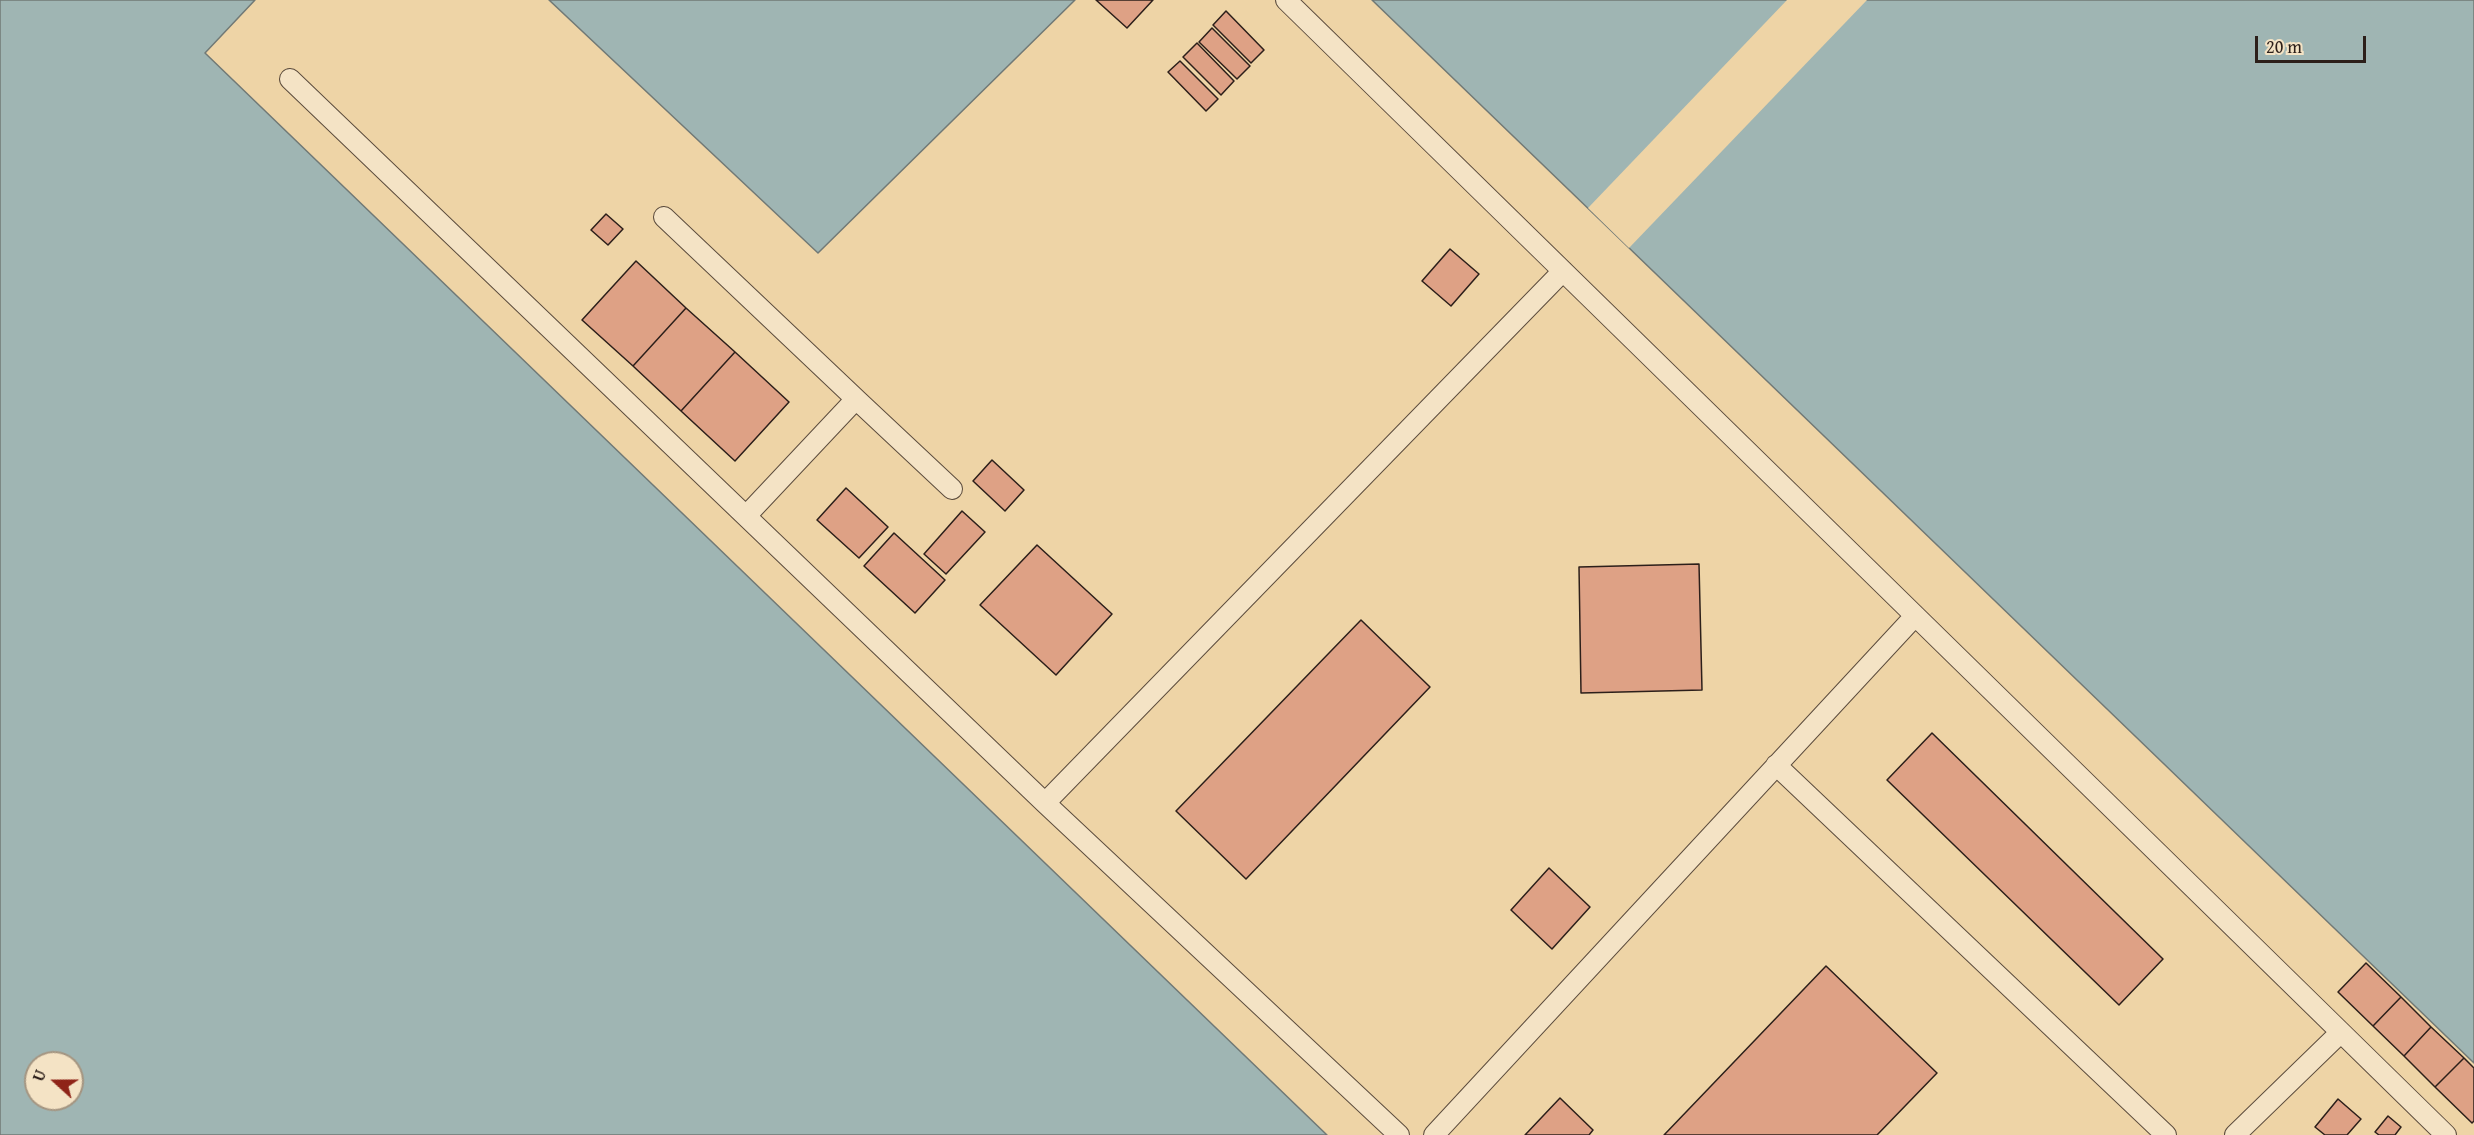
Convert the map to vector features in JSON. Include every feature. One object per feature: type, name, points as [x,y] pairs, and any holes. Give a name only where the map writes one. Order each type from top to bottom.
[{"type":"lane","points":[[1286,0],[2446,1135]]},
{"type":"lane","points":[[290,79],[1045,803],[1399,1135]]},
{"type":"lane","points":[[664,217],[952,489]]},
{"type":"lane","points":[[1045,803],[1563,272]]},
{"type":"lane","points":[[746,516],[856,399]]},
{"type":"lane","points":[[1434,1135],[1915,616]]},
{"type":"lane","points":[[1776,765],[2166,1135]]},
{"type":"lane","points":[[2235,1135],[2340,1033]]},
{"type":"water","points":[[0,0],[255,0],[205,53],[1327,1135],[0,1135]]},
{"type":"water","points":[[549,0],[1075,0],[818,253]]},
{"type":"water","points":[[1372,0],[2474,0],[2474,1063]]},
{"type":"pier","points":[[1787,0],[1867,0],[1629,248],[1588,208]]},
{"type":"building","points":[[1096,0],[1153,0],[1127,28]]},
{"type":"building","points":[[1226,11],[1264,50],[1251,63],[1213,25]]},
{"type":"building","points":[[1212,28],[1250,66],[1237,79],[1199,42]]},
{"type":"building","points":[[1197,43],[1234,81],[1221,95],[1183,57]]},
{"type":"building","points":[[1180,61],[1218,99],[1206,111],[1168,72]]},
{"type":"building","points":[[606,214],[623,229],[608,245],[591,230]]},
{"type":"building","points":[[1450,249],[1479,274],[1451,306],[1422,281]]},
{"type":"building","points":[[636,261],[686,308],[633,366],[582,320]]},
{"type":"building","points":[[686,308],[735,352],[681,411],[633,366]]},
{"type":"building","points":[[735,352],[789,402],[735,461],[681,411]]},
{"type":"building","points":[[992,460],[1024,490],[1005,511],[973,481]]},
{"type":"building","points":[[846,488],[888,527],[859,558],[817,520]]},
{"type":"building","points":[[962,511],[985,532],[946,574],[924,554]]},
{"type":"building","points":[[894,533],[945,580],[915,613],[864,566]]},
{"type":"building","points":[[1037,545],[1112,614],[1056,675],[980,605]]},
{"type":"building","points":[[1699,564],[1702,690],[1581,693],[1579,567]]},
{"type":"building","points":[[1361,620],[1430,687],[1246,879],[1176,811]]},
{"type":"building","points":[[1932,733],[2163,959],[2119,1005],[1887,780]]},
{"type":"building","points":[[1549,868],[1590,907],[1552,949],[1511,910]]},
{"type":"building","points":[[2366,963],[2401,997],[2373,1026],[2338,992]]},
{"type":"building","points":[[1826,966],[1937,1073],[1877,1135],[1664,1135]]},
{"type":"building","points":[[2401,997],[2431,1027],[2404,1056],[2373,1026]]},
{"type":"building","points":[[2431,1027],[2464,1058],[2435,1087],[2404,1056]]},
{"type":"building","points":[[2464,1058],[2474,1068],[2474,1121],[2472,1123],[2435,1087]]},
{"type":"building","points":[[1560,1098],[1593,1130],[1589,1135],[1525,1135]]},
{"type":"building","points":[[2338,1099],[2361,1119],[2347,1135],[2325,1135],[2315,1127]]},
{"type":"building","points":[[2388,1116],[2401,1127],[2395,1135],[2379,1135],[2375,1132]]}]
